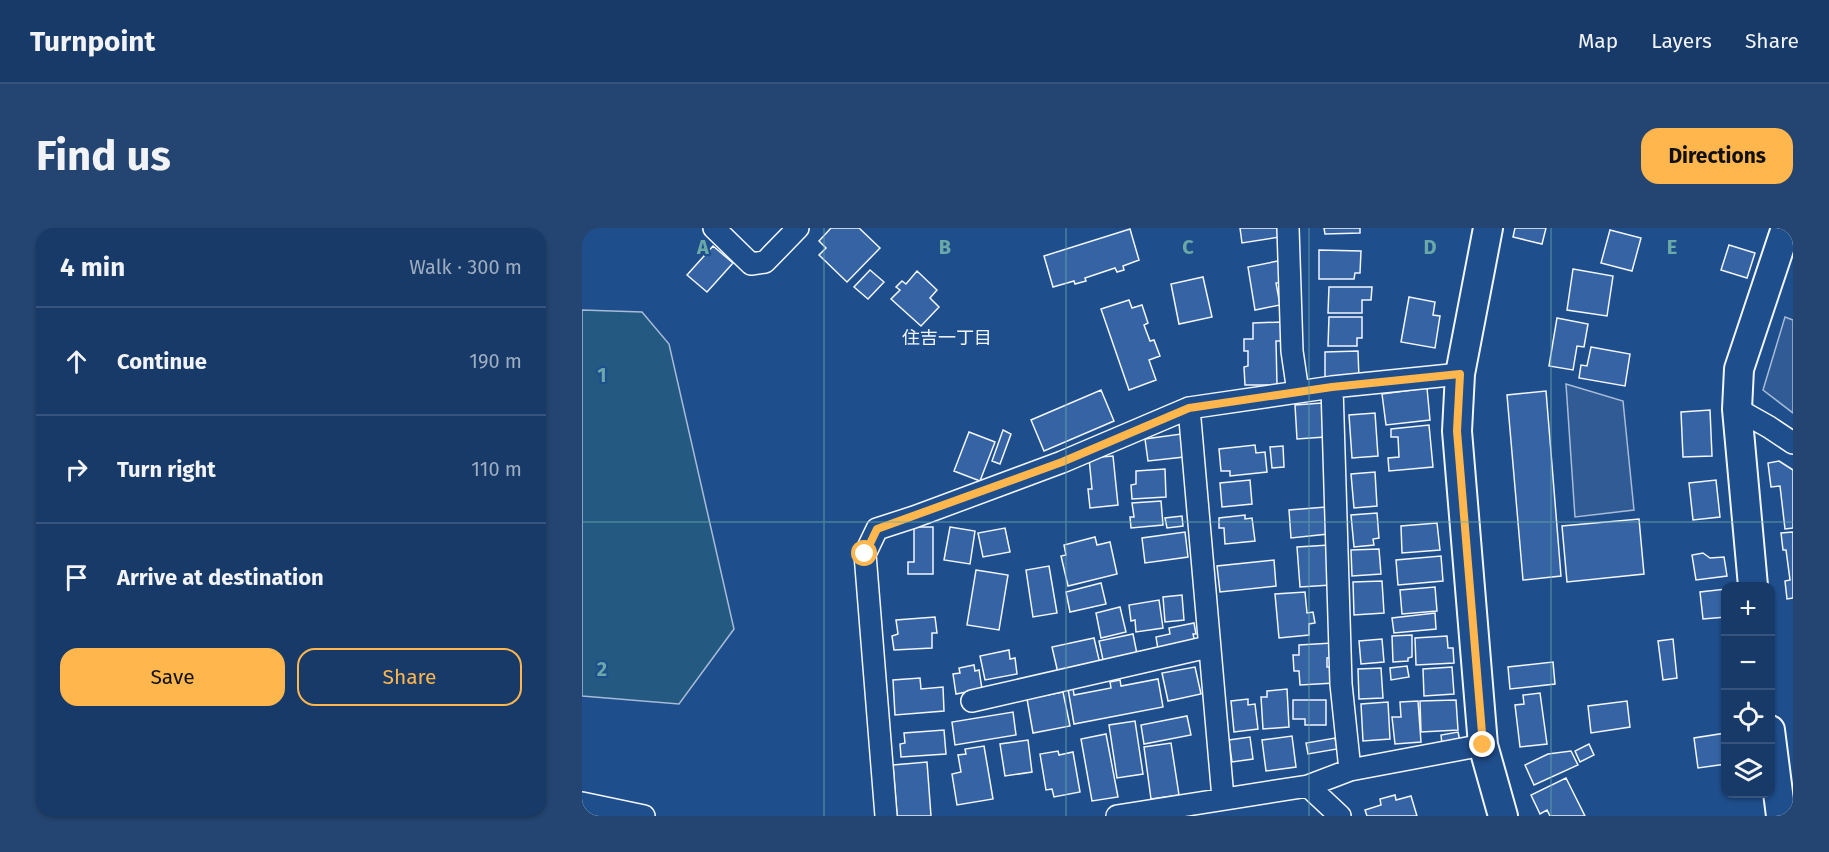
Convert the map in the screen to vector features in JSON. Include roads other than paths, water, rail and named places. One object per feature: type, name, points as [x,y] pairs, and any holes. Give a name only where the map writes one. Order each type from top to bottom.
[{"type":"street","points":[[714,228],[751,264],[765,262],[798,228]]},
{"type":"street","points":[[1288,228],[1292,351],[1298,392]]},
{"type":"street","points":[[1488,228],[1460,374],[1457,431],[1483,745],[1503,816]]},
{"type":"street","points":[[1753,582],[1737,409],[1739,369],[1786,228]]},
{"type":"street","points":[[886,816],[865,554],[877,529],[1062,462],[1189,408],[1332,387],[1460,374]]},
{"type":"street","points":[[1332,387],[1341,684],[1350,770]]},
{"type":"street","points":[[1189,408],[1223,798]]},
{"type":"street","points":[[1737,409],[1793,443]]},
{"type":"street","points":[[972,701],[1208,646]]},
{"type":"street","points":[[1772,744],[1781,816]]},
{"type":"street","points":[[1118,816],[1308,786],[1350,770],[1483,745]]},
{"type":"street","points":[[1308,786],[1340,816]]},
{"type":"street","points":[[582,803],[644,816]]},
{"type":"district","name":"住吉一丁目","points":[[947,338]]}]
